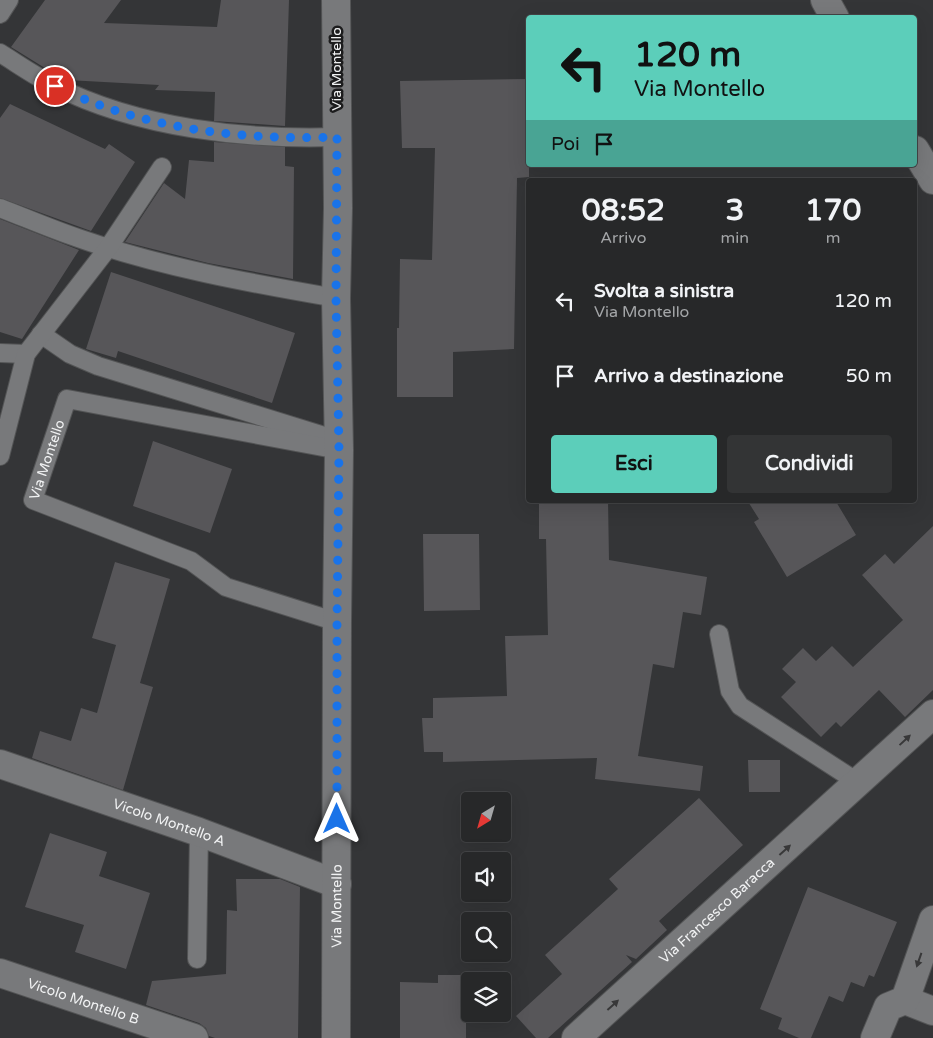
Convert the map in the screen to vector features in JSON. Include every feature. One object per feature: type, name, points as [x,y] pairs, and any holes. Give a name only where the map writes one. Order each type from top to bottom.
[{"type":"street","name":"Via Montello","points":[[336,0],[336,298],[339,445],[336,1038]]},
{"type":"street","points":[[825,0],[833,15]]},
{"type":"street","points":[[917,153],[933,180]]},
{"type":"street","name":"Via Francesco Baracca","points":[[576,1038],[933,714]]},
{"type":"street","name":"Vicolo Montello A","points":[[0,764],[199,832],[337,884]]},
{"type":"street","points":[[905,1000],[933,920]]},
{"type":"street","name":"Vicolo Montello B","points":[[0,973],[194,1038]]},
{"type":"street","points":[[875,1038],[888,1007],[905,1000],[933,1011]]},
{"type":"lane","points":[[0,14],[9,0]]},
{"type":"lane","points":[[0,53],[55,86],[96,103],[167,124],[262,136],[337,137]]},
{"type":"lane","points":[[0,456],[26,354],[108,248],[162,167]]},
{"type":"lane","points":[[0,208],[108,248],[225,278],[336,298]]},
{"type":"lane","points":[[41,334],[70,354],[98,366],[339,445]]},
{"type":"lane","points":[[0,353],[26,354]]},
{"type":"lane","name":"Via Montello","points":[[337,622],[226,587],[190,561],[33,500],[67,399],[339,445]]},
{"type":"lane","points":[[719,634],[730,692],[740,706],[859,783]]},
{"type":"lane","points":[[198,959],[199,832]]},
{"type":"building","points":[[45,0],[121,0],[104,23],[217,27],[221,0],[289,0],[285,126],[214,121],[215,92],[155,90],[159,85],[67,80],[53,73],[11,47]]},
{"type":"building","points":[[526,79],[526,167],[529,167],[529,177],[517,178],[514,349],[453,352],[453,397],[397,397],[400,259],[432,260],[435,148],[402,148],[400,81]]},
{"type":"building","points":[[10,104],[105,149],[109,144],[135,162],[91,231],[0,198],[0,118]]},
{"type":"building","points":[[214,142],[285,147],[285,166],[294,167],[293,279],[208,263],[125,242],[164,183],[185,199],[189,160],[214,162]]},
{"type":"building","points":[[0,219],[79,250],[22,339],[0,332]]},
{"type":"building","points":[[111,272],[295,333],[272,403],[118,351],[116,358],[86,349]]},
{"type":"building","points":[[153,441],[232,469],[210,533],[133,506]]},
{"type":"building","points":[[539,503],[608,503],[609,560],[707,577],[701,615],[683,612],[674,668],[653,664],[638,756],[703,766],[700,791],[595,779],[597,758],[443,762],[443,752],[424,752],[422,718],[433,718],[433,698],[507,696],[505,636],[548,635],[546,539],[539,539]]},
{"type":"building","points":[[749,503],[837,503],[856,535],[787,577],[754,522],[759,519]]},
{"type":"building","points":[[933,526],[933,690],[905,717],[879,690],[841,727],[836,722],[821,737],[781,697],[796,682],[782,669],[803,648],[816,661],[832,646],[853,667],[903,620],[862,575],[885,554],[894,564]]},
{"type":"building","points":[[423,534],[479,534],[480,610],[424,611]]},
{"type":"building","points":[[115,562],[170,579],[140,683],[153,687],[123,790],[32,758],[40,731],[71,741],[81,708],[97,713],[116,645],[92,638]]},
{"type":"building","points":[[748,760],[780,760],[780,792],[749,792]]},
{"type":"building","points":[[699,798],[743,845],[659,921],[667,930],[636,959],[626,955],[632,962],[548,1038],[536,1038],[516,1016],[562,974],[545,955],[618,889],[609,879]]},
{"type":"building","points":[[50,833],[107,852],[99,876],[150,893],[126,969],[75,952],[84,925],[25,907]]},
{"type":"building","points":[[236,879],[280,879],[300,887],[298,1038],[215,1038],[209,1036],[206,1028],[199,1023],[146,1005],[152,981],[226,974],[227,910],[237,911]]},
{"type":"building","points":[[808,887],[897,922],[874,977],[869,975],[864,987],[851,982],[843,1002],[829,996],[811,1038],[799,1038],[778,1029],[782,1018],[760,1009]]},
{"type":"building","points":[[438,975],[461,975],[461,1022],[466,1022],[466,1038],[400,1038],[400,982],[438,983]]},
{"type":"route","points":[[55,86],[128,114],[167,124],[262,136],[337,137],[336,298],[339,450],[337,819]]}]
